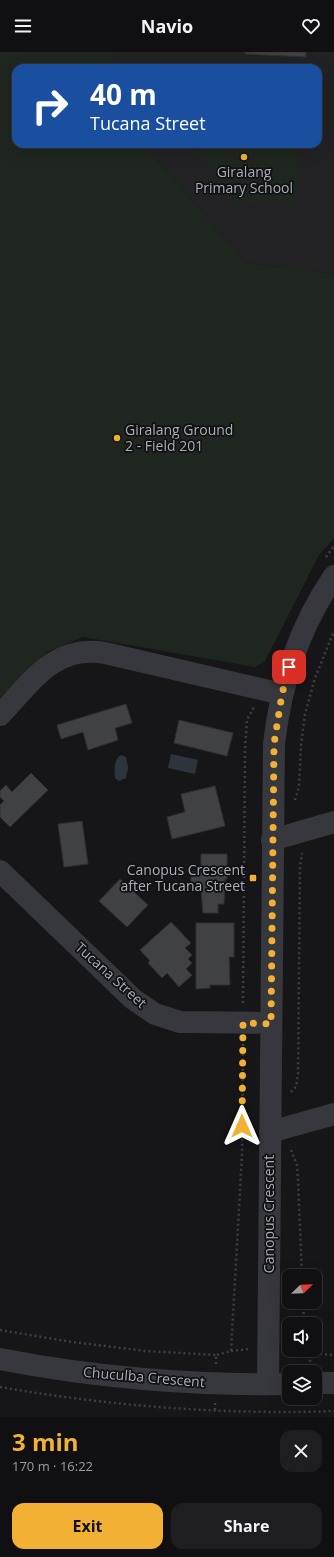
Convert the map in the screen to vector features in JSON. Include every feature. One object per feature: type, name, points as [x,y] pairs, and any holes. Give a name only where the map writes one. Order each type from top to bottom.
[{"type":"street","name":"Canopus Crescent","points":[[278,1384],[279,1130],[271,1024],[274,744],[282,694],[298,642],[329,568]]},
{"type":"street","points":[[0,715],[51,664],[66,656],[82,651],[104,653],[282,694]]},
{"type":"street","points":[[272,840],[334,822]]},
{"type":"street","name":"Tucana Street","points":[[0,871],[133,999],[155,1014],[180,1022],[271,1024]]},
{"type":"street","points":[[279,1130],[334,1114]]},
{"type":"street","name":"Chuculba Crescent","points":[[1,1363],[108,1375],[214,1383],[278,1384]]},
{"type":"street","points":[[322,1378],[334,1383]]},
{"type":"path","points":[[329,568],[334,546]]},
{"type":"path","points":[[294,802],[299,787],[301,745],[306,714],[315,678],[334,631]]},
{"type":"path","points":[[0,1330],[72,1342],[146,1351],[216,1355],[231,1351],[242,1155],[245,749],[247,720],[255,704],[259,688]]},
{"type":"path","points":[[288,1096],[296,1087],[298,1074],[300,867],[303,842],[300,832]]},
{"type":"path","points":[[279,1130],[290,1146],[297,1165],[302,1269]]},
{"type":"path","points":[[322,1353],[334,1354]]},
{"type":"path","points":[[215,1410],[214,1383],[216,1355]]},
{"type":"path","points":[[0,1387],[113,1403],[215,1410],[334,1411]]},
{"type":"path","points":[[311,1405],[311,1412]]},
{"type":"shaded area","points":[[0,52],[114,52],[112,64],[12,64],[12,148],[146,148],[247,263],[334,274],[334,538],[319,555],[265,661],[255,667],[83,637],[47,652],[0,700]]},
{"type":"shaded area","name":"Giralang Primary School","points":[[114,52],[334,52],[334,274],[247,263],[146,148],[322,148],[322,64],[112,64]]},
{"type":"shaded area","points":[[190,148],[300,148],[299,204],[237,203]]},
{"type":"shaded area","points":[[171,754],[198,760],[195,774],[168,768]]},
{"type":"shaded area","points":[[121,755],[126,757],[128,768],[126,778],[119,781],[115,778],[115,768],[116,761]]},
{"type":"building","points":[[245,52],[306,52],[306,57],[245,54]]},
{"type":"building","points":[[126,704],[132,723],[115,728],[118,740],[88,750],[83,732],[61,739],[57,725]]},
{"type":"building","points":[[179,720],[233,733],[227,756],[174,743]]},
{"type":"building","points":[[31,773],[48,790],[10,827],[0,817],[0,805],[4,801],[0,797],[0,791],[6,785],[12,792]]},
{"type":"building","points":[[215,786],[225,826],[172,839],[167,817],[185,812],[181,794]]},
{"type":"building","points":[[82,821],[88,864],[64,867],[58,824]]},
{"type":"building","points":[[201,854],[227,854],[227,879],[225,879],[224,904],[218,904],[218,913],[203,913],[201,890],[191,890],[191,872],[201,872]]},
{"type":"building","points":[[120,879],[148,905],[127,927],[99,901]]},
{"type":"building","points":[[171,922],[191,943],[185,948],[192,955],[188,959],[192,963],[186,969],[192,975],[179,987],[167,973],[162,978],[148,963],[150,961],[140,950]]},
{"type":"building","points":[[196,923],[234,923],[234,957],[229,957],[230,985],[210,985],[210,988],[196,989]]},
{"type":"place","name":"Giralang Primary School","points":[[244,157]]},
{"type":"place","name":"Giralang Ground 2 - Field 201","points":[[117,438]]},
{"type":"place","name":"Canopus Crescent after Tucana Street","points":[[253,878]]},
{"type":"route","points":[[242,1126],[243,1023],[271,1024],[274,744],[277,719],[289,667]]}]
